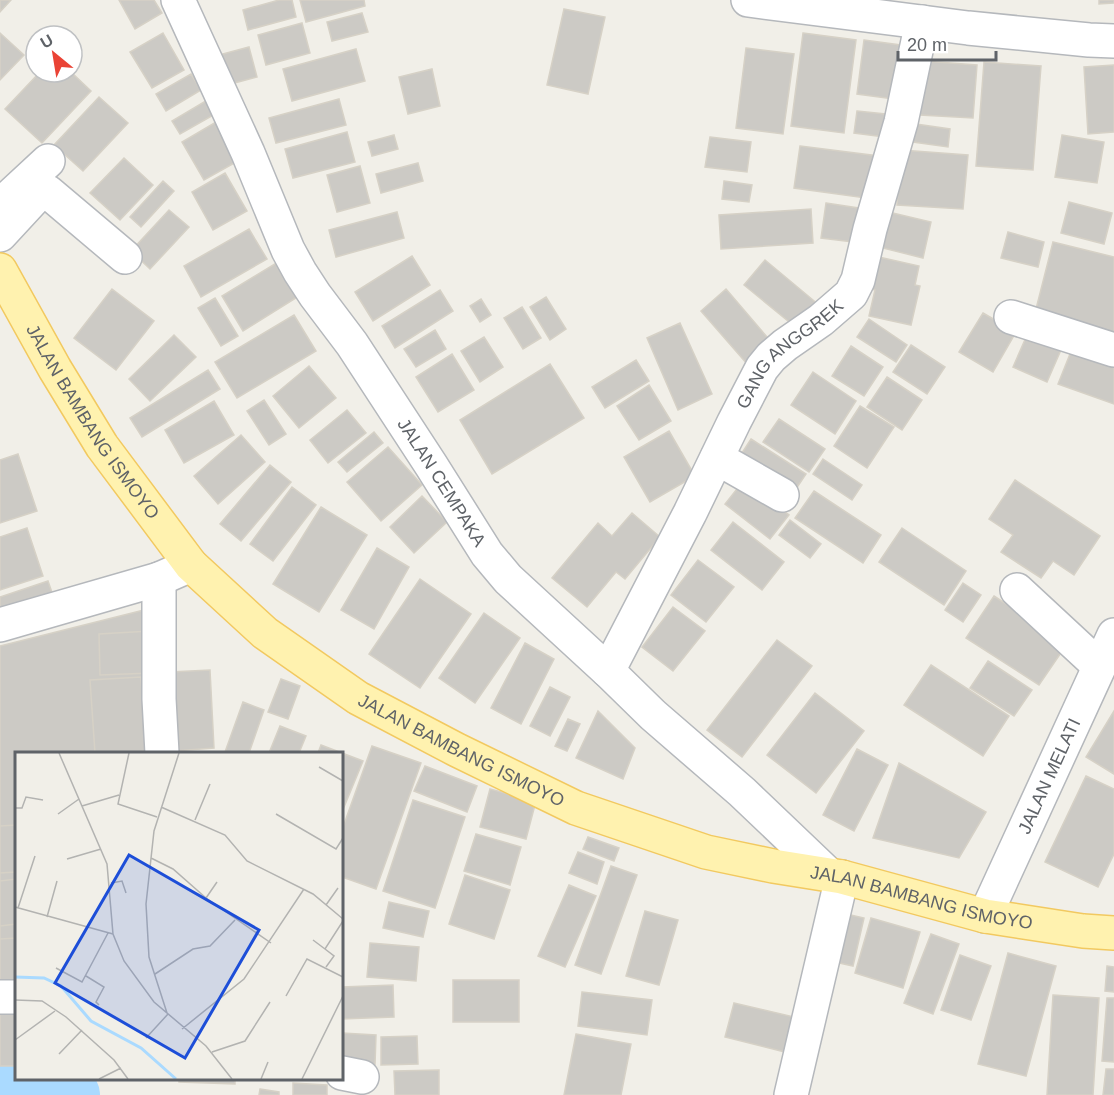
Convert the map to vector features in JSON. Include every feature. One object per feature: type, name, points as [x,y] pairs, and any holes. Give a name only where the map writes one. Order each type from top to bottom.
[{"type":"main road","name":"JALAN BAMBANG ISMOYO","points":[[0,270],[55,369],[102,446],[191,565],[265,633],[358,698],[457,750],[576,808],[706,852],[773,866],[835,875],[986,916],[1114,933]]},
{"type":"street","name":"JALAN CEMPAKA","points":[[178,0],[248,153],[288,250],[315,295],[352,344],[487,554],[508,579],[653,715],[835,875]]},
{"type":"street","points":[[748,0],[922,22],[1114,41]]},
{"type":"street","name":"GANG ANGGREK","points":[[608,671],[762,368],[785,345],[821,320],[851,294],[858,280],[870,229],[902,122],[922,22]]},
{"type":"street","points":[[4,221],[37,179],[42,192],[48,192],[125,257]]},
{"type":"street","points":[[1011,317],[1114,350]]},
{"type":"street","points":[[717,458],[782,495]]},
{"type":"street","points":[[0,625],[159,579],[191,565]]},
{"type":"street","points":[[159,579],[159,699],[162,752]]},
{"type":"street","points":[[1017,590],[1099,666]]},
{"type":"street","name":"JALAN MELATI","points":[[986,916],[1114,635]]},
{"type":"street","points":[[792,1095],[821,971],[835,875]]},
{"type":"building","points":[[0,0],[11,0],[0,12]]},
{"type":"building","points":[[119,0],[154,0],[162,13],[135,29]]},
{"type":"building","points":[[279,0],[292,0],[296,17],[248,30],[243,10]]},
{"type":"building","points":[[300,0],[364,0],[365,6],[306,22]]},
{"type":"building","points":[[1099,0],[1114,0],[1114,3],[1099,4]]},
{"type":"building","points":[[564,9],[605,17],[588,94],[547,85]]},
{"type":"building","points":[[362,13],[368,32],[332,41],[327,22]]},
{"type":"building","points":[[302,23],[310,53],[266,65],[258,35]]},
{"type":"building","points":[[0,33],[24,55],[0,80]]},
{"type":"building","points":[[163,33],[184,70],[152,88],[130,52]]},
{"type":"building","points":[[803,33],[856,40],[844,133],[791,126]]},
{"type":"building","points":[[864,40],[908,46],[901,100],[857,94]]},
{"type":"building","points":[[249,47],[257,77],[227,85],[219,55]]},
{"type":"building","points":[[746,48],[794,54],[783,134],[736,128]]},
{"type":"building","points":[[356,49],[365,81],[292,101],[283,69]]},
{"type":"building","points":[[924,61],[977,65],[973,118],[920,115]]},
{"type":"building","points":[[984,62],[1041,66],[1033,170],[976,166]]},
{"type":"building","points":[[1114,65],[1114,132],[1088,134],[1084,67]]},
{"type":"building","points":[[432,69],[440,106],[408,114],[399,77]]},
{"type":"building","points":[[191,74],[201,90],[166,111],[156,94]]},
{"type":"building","points":[[29,84],[84,84],[91,91],[42,143],[5,109]]},
{"type":"building","points":[[99,97],[128,123],[83,171],[54,145]]},
{"type":"building","points":[[209,99],[217,113],[180,134],[172,121]]},
{"type":"building","points":[[339,99],[346,125],[276,143],[269,118]]},
{"type":"building","points":[[857,111],[895,115],[892,138],[854,133]]},
{"type":"building","points":[[216,122],[238,161],[204,180],[182,142]]},
{"type":"building","points":[[909,123],[950,129],[948,147],[906,141]]},
{"type":"building","points":[[347,132],[355,162],[293,178],[285,149]]},
{"type":"building","points":[[394,135],[398,149],[372,156],[368,142]]},
{"type":"building","points":[[1062,135],[1104,142],[1097,183],[1055,177]]},
{"type":"building","points":[[710,137],[751,142],[747,172],[705,167]]},
{"type":"building","points":[[800,146],[879,156],[873,199],[794,188]]},
{"type":"building","points":[[901,150],[968,155],[963,209],[897,205]]},
{"type":"building","points":[[124,158],[153,185],[120,220],[90,193]]},
{"type":"building","points":[[418,163],[423,181],[381,193],[376,174]]},
{"type":"building","points":[[360,166],[370,203],[337,212],[327,175]]},
{"type":"building","points":[[225,173],[247,211],[213,230],[192,192]]},
{"type":"building","points":[[163,181],[174,191],[141,227],[130,217]]},
{"type":"building","points":[[724,181],[752,185],[749,202],[722,199]]},
{"type":"building","points":[[1069,202],[1112,213],[1104,244],[1061,233]]},
{"type":"building","points":[[826,203],[865,209],[861,243],[821,238]]},
{"type":"building","points":[[811,209],[813,243],[721,249],[719,215]]},
{"type":"building","points":[[169,210],[189,227],[150,269],[131,251]]},
{"type":"building","points":[[880,210],[931,222],[923,258],[871,245]]},
{"type":"building","points":[[397,212],[404,238],[336,257],[329,230]]},
{"type":"building","points":[[249,229],[267,259],[201,297],[184,266]]},
{"type":"building","points":[[1008,232],[1044,242],[1038,267],[1001,258]]},
{"type":"building","points":[[1053,242],[1114,257],[1114,332],[1035,313]]},
{"type":"building","points":[[870,255],[919,266],[915,285],[920,286],[911,325],[869,316],[875,290],[863,287]]},
{"type":"building","points":[[412,256],[430,285],[373,321],[355,292]]},
{"type":"building","points":[[765,260],[819,305],[799,330],[744,285]]},
{"type":"building","points":[[278,262],[299,296],[243,331],[222,296]]},
{"type":"building","points":[[112,289],[154,321],[116,370],[74,338]]},
{"type":"building","points":[[726,289],[773,344],[748,365],[701,311]]},
{"type":"building","points":[[440,290],[453,311],[395,348],[382,326]]},
{"type":"building","points":[[546,297],[566,329],[550,340],[530,307]]},
{"type":"building","points":[[215,298],[238,336],[221,346],[198,308]]},
{"type":"building","points":[[481,299],[491,315],[480,322],[470,306]]},
{"type":"building","points":[[522,307],[541,338],[523,349],[504,318]]},
{"type":"building","points":[[983,313],[1016,332],[993,372],[959,352]]},
{"type":"building","points":[[294,315],[316,351],[237,398],[215,362]]},
{"type":"building","points":[[869,319],[907,345],[896,362],[857,337]]},
{"type":"building","points":[[680,323],[712,394],[678,410],[647,338]]},
{"type":"building","points":[[435,330],[446,349],[416,367],[404,349]]},
{"type":"building","points":[[174,335],[196,357],[150,401],[129,379]]},
{"type":"building","points":[[1027,335],[1061,350],[1047,382],[1013,367]]},
{"type":"building","points":[[484,337],[503,367],[480,382],[461,351]]},
{"type":"building","points":[[911,345],[945,367],[927,394],[893,372]]},
{"type":"building","points":[[851,346],[883,367],[864,396],[832,376]]},
{"type":"building","points":[[1072,349],[1114,365],[1114,404],[1058,384]]},
{"type":"building","points":[[452,354],[474,390],[438,412],[416,377]]},
{"type":"building","points":[[636,360],[649,381],[605,408],[592,387]]},
{"type":"building","points":[[550,364],[584,418],[492,474],[460,420]]},
{"type":"building","points":[[309,366],[336,398],[299,428],[273,396]]},
{"type":"building","points":[[208,370],[220,389],[142,437],[130,418]]},
{"type":"building","points":[[813,372],[856,401],[835,434],[791,405]]},
{"type":"building","points":[[887,377],[922,400],[902,430],[867,407]]},
{"type":"building","points":[[649,385],[671,421],[639,440],[617,406]]},
{"type":"building","points":[[264,400],[286,434],[269,445],[247,411]]},
{"type":"building","points":[[214,401],[234,435],[184,463],[165,430]]},
{"type":"building","points":[[860,406],[894,427],[867,468],[834,446]]},
{"type":"building","points":[[347,410],[366,433],[328,463],[310,440]]},
{"type":"building","points":[[779,419],[825,449],[809,472],[763,442]]},
{"type":"building","points":[[669,431],[695,476],[650,502],[624,457]]},
{"type":"building","points":[[374,432],[383,443],[347,472],[338,462]]},
{"type":"building","points":[[241,435],[265,462],[218,504],[194,476]]},
{"type":"building","points":[[751,439],[806,474],[792,495],[738,459]]},
{"type":"building","points":[[388,447],[422,485],[381,521],[347,482]]},
{"type":"building","points":[[18,454],[37,511],[0,523],[0,460]]},
{"type":"building","points":[[823,459],[862,485],[852,500],[813,474]]},
{"type":"building","points":[[270,465],[291,482],[241,541],[220,524]]},
{"type":"building","points":[[744,480],[789,515],[770,539],[725,504]]},
{"type":"building","points":[[1015,480],[1100,536],[1074,575],[1053,561],[1041,578],[1001,552],[1013,535],[989,519]]},
{"type":"building","points":[[292,487],[316,505],[273,561],[250,544]]},
{"type":"building","points":[[814,491],[881,535],[863,563],[795,518]]},
{"type":"building","points":[[422,496],[447,522],[414,553],[390,527]]},
{"type":"building","points":[[321,507],[367,535],[319,612],[273,584]]},
{"type":"building","points":[[632,513],[660,537],[625,579],[616,572],[587,607],[552,578],[598,523],[612,536]]},
{"type":"building","points":[[790,520],[821,544],[810,558],[779,535]]},
{"type":"building","points":[[733,522],[784,562],[762,590],[711,550]]},
{"type":"building","points":[[27,528],[43,576],[0,590],[0,537]]},
{"type":"building","points":[[902,528],[966,571],[944,605],[879,562]]},
{"type":"building","points":[[377,548],[409,567],[374,629],[341,610]]},
{"type":"building","points":[[698,560],[734,587],[706,622],[671,595]]},
{"type":"building","points":[[420,579],[471,614],[420,688],[369,654]]},
{"type":"building","points":[[48,581],[55,601],[0,618],[0,597]]},
{"type":"building","points":[[963,583],[981,595],[963,622],[945,610]]},
{"type":"building","points":[[994,596],[1067,644],[1039,685],[966,638]]},
{"type":"building","points":[[673,607],[705,631],[673,671],[642,647]]},
{"type":"building","points":[[152,608],[155,752],[15,752],[15,992],[0,992],[0,646]]},
{"type":"building","points":[[484,613],[520,638],[475,703],[439,678]]},
{"type":"building","points":[[150,631],[152,673],[100,675],[99,634]]},
{"type":"building","points":[[777,640],[812,666],[742,757],[707,730]]},
{"type":"building","points":[[525,643],[554,659],[521,724],[491,708]]},
{"type":"building","points":[[988,661],[1032,690],[1014,716],[970,688]]},
{"type":"building","points":[[931,665],[1009,716],[983,756],[904,705]]},
{"type":"building","points":[[210,670],[214,748],[175,751],[170,672]]},
{"type":"building","points":[[141,677],[146,752],[95,752],[90,680]]},
{"type":"building","points":[[281,679],[300,686],[288,719],[268,712]]},
{"type":"building","points":[[550,687],[570,697],[550,736],[530,726]]},
{"type":"building","points":[[815,693],[864,731],[816,793],[767,755]]},
{"type":"building","points":[[243,702],[264,710],[249,752],[225,752]]},
{"type":"building","points":[[598,711],[635,748],[623,779],[576,758]]},
{"type":"building","points":[[1114,711],[1114,774],[1086,757]]},
{"type":"building","points":[[568,719],[580,724],[567,751],[555,746]]},
{"type":"building","points":[[280,726],[306,736],[299,752],[269,752]]},
{"type":"building","points":[[321,745],[339,752],[318,752]]},
{"type":"building","points":[[372,746],[421,763],[376,889],[344,878],[344,824]]},
{"type":"building","points":[[857,749],[888,765],[854,831],[823,815]]},
{"type":"building","points":[[344,754],[363,761],[344,807]]},
{"type":"building","points":[[899,763],[986,812],[959,858],[873,838]]},
{"type":"building","points":[[425,766],[477,786],[467,812],[414,791]]},
{"type":"building","points":[[1086,776],[1114,789],[1114,854],[1098,887],[1045,862]]},
{"type":"building","points":[[490,789],[536,801],[526,839],[480,827]]},
{"type":"building","points":[[413,800],[465,817],[435,908],[383,891]]},
{"type":"building","points":[[15,825],[15,872],[0,873],[0,826]]},
{"type":"building","points":[[476,834],[521,847],[510,885],[464,871]]},
{"type":"building","points":[[588,837],[619,848],[614,861],[583,849]]},
{"type":"building","points":[[578,852],[604,862],[597,884],[569,873]]},
{"type":"building","points":[[611,866],[637,875],[601,974],[575,965]]},
{"type":"building","points":[[465,875],[510,890],[494,939],[449,924]]},
{"type":"building","points":[[15,879],[15,924],[0,926],[0,881]]},
{"type":"building","points":[[569,885],[596,896],[565,967],[538,956]]},
{"type":"building","points":[[389,902],[429,911],[423,937],[383,928]]},
{"type":"building","points":[[645,911],[678,920],[659,985],[626,976]]},
{"type":"building","points":[[842,913],[864,918],[853,966],[830,961]]},
{"type":"building","points":[[871,918],[920,932],[903,988],[855,973]]},
{"type":"building","points":[[931,934],[959,944],[933,1014],[904,1003]]},
{"type":"building","points":[[15,938],[15,989],[0,990],[0,939]]},
{"type":"building","points":[[370,943],[419,947],[416,981],[367,977]]},
{"type":"building","points":[[1008,953],[1056,966],[1026,1076],[978,1064]]},
{"type":"building","points":[[960,955],[991,966],[971,1020],[941,1010]]},
{"type":"building","points":[[1107,966],[1114,967],[1114,992],[1105,991]]},
{"type":"building","points":[[453,980],[519,980],[519,1022],[453,1022]]},
{"type":"building","points":[[393,985],[394,1017],[344,1019],[344,987]]},
{"type":"building","points":[[582,992],[652,1000],[647,1035],[578,1026]]},
{"type":"building","points":[[1053,995],[1099,998],[1093,1095],[1047,1095]]},
{"type":"building","points":[[1107,998],[1114,998],[1114,1062],[1102,1061]]},
{"type":"building","points":[[734,1003],[794,1017],[785,1052],[725,1037]]},
{"type":"building","points":[[0,1008],[15,1009],[15,1066],[0,1066]]},
{"type":"building","points":[[344,1033],[376,1035],[375,1065],[344,1064]]},
{"type":"building","points":[[576,1034],[631,1044],[621,1095],[564,1095]]},
{"type":"building","points":[[417,1036],[418,1064],[381,1065],[381,1037]]},
{"type":"building","points":[[1106,1069],[1114,1069],[1114,1095],[1103,1095]]},
{"type":"building","points":[[439,1070],[439,1095],[395,1095],[394,1071]]},
{"type":"building","points":[[179,1080],[235,1080],[235,1084],[179,1082]]},
{"type":"building","points":[[293,1083],[327,1085],[327,1095],[293,1095]]},
{"type":"building","points":[[260,1089],[279,1092],[279,1095],[259,1095]]},
{"type":"waterway","points":[[0,1094],[52,1089],[71,1095]]}]
